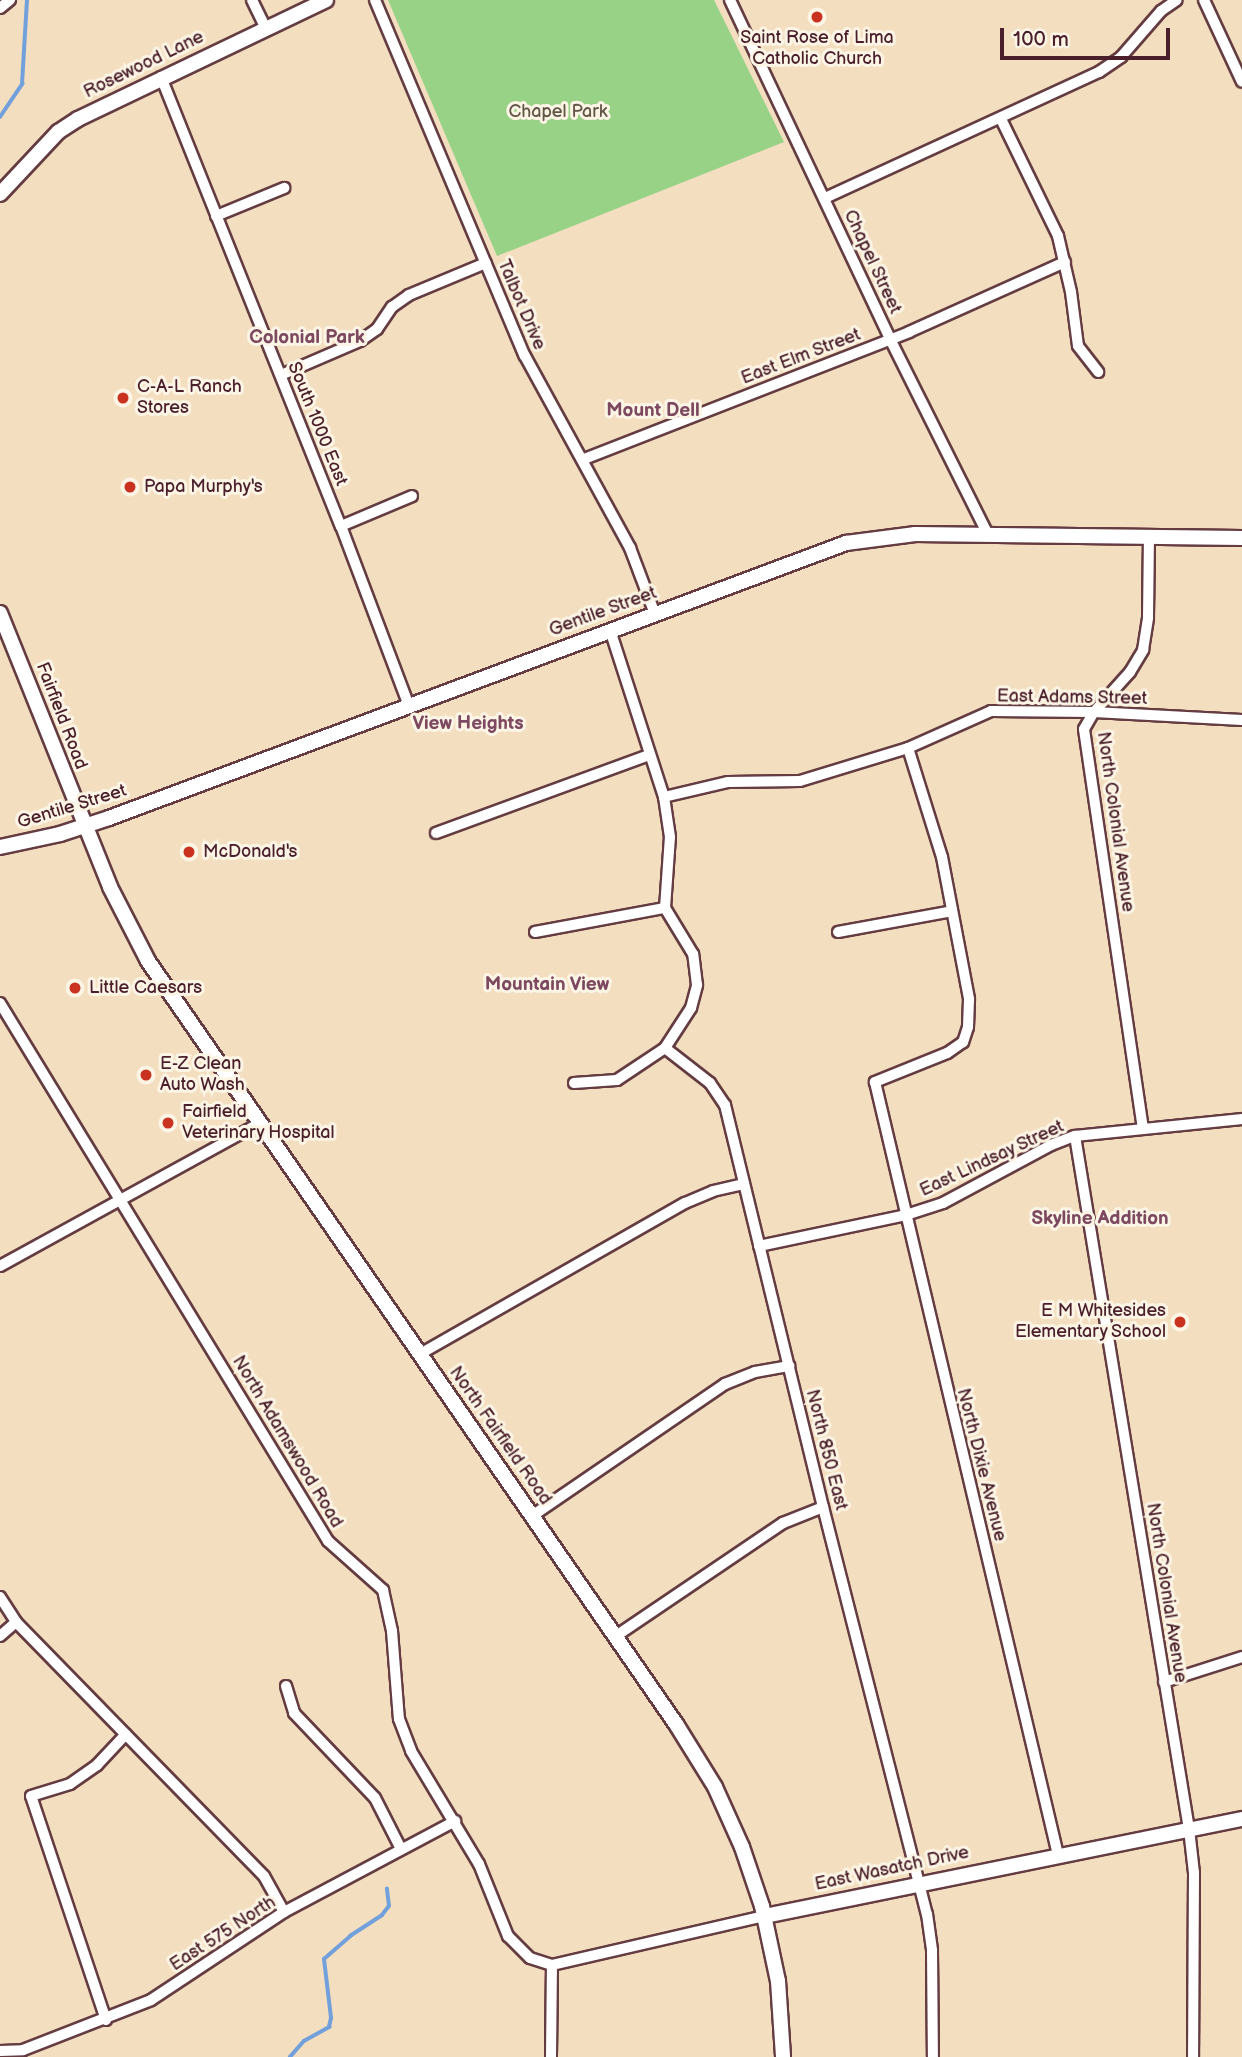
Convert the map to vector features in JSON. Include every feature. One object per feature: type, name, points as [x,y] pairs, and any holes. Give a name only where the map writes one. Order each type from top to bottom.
[{"type":"main road","name":"Rosewood Lane","points":[[0,194],[58,132],[78,119],[326,0]]},
{"type":"main road","name":"Gentile Street","points":[[0,847],[85,826],[856,541],[899,535],[1242,538]]},
{"type":"main road","name":"Fairfield Road","points":[[0,613],[104,871]]},
{"type":"main road","name":"North Fairfield Road","points":[[104,871],[126,922],[148,961],[687,1739],[715,1787],[742,1847],[765,1916],[778,1981],[783,2057]]},
{"type":"main road","name":"East Wasatch Drive","points":[[765,1916],[920,1882],[1242,1819]]},
{"type":"street","points":[[0,9],[10,0]]},
{"type":"street","points":[[252,0],[266,29]]},
{"type":"street","name":"Talbot Drive","points":[[375,0],[525,356],[584,459],[630,548],[655,614]]},
{"type":"street","name":"Chapel Street","points":[[730,0],[890,339],[988,535]]},
{"type":"street","points":[[825,198],[1099,72],[1121,57],[1161,11],[1177,0]]},
{"type":"street","points":[[1204,0],[1242,82]]},
{"type":"street","name":"South 1000 East","points":[[161,77],[341,526],[409,706]]},
{"type":"street","points":[[1001,119],[1058,236],[1065,262],[1078,346],[1098,372]]},
{"type":"street","points":[[216,216],[284,188]]},
{"type":"street","name":"East Elm Street","points":[[584,459],[890,339],[1065,262]]},
{"type":"street","points":[[281,374],[360,341],[377,329],[392,307],[409,295],[486,263]]},
{"type":"street","points":[[341,526],[412,496]]},
{"type":"street","name":"North Colonial Avenue","points":[[1143,1129],[1084,729],[1094,712],[1130,672],[1143,650],[1148,617],[1149,537]]},
{"type":"street","points":[[575,1083],[617,1080],[665,1048],[691,1008],[698,985],[693,954],[666,908],[670,837],[664,797],[610,630]]},
{"type":"street","name":"East Adams Street","points":[[664,797],[728,782],[800,781],[908,748],[991,711],[1094,712],[1242,720]]},
{"type":"street","points":[[838,932],[952,911],[942,857],[908,748]]},
{"type":"street","points":[[436,834],[649,755]]},
{"type":"street","points":[[535,933],[666,908]]},
{"type":"street","name":"North Dixie Avenue","points":[[952,911],[969,999],[968,1027],[963,1042],[947,1054],[875,1082],[1058,1855]]},
{"type":"street","name":"North Adamswood Road","points":[[0,1003],[328,1541],[383,1590],[393,1631],[399,1719],[411,1751],[479,1864],[508,1936],[530,1958],[552,1965]]},
{"type":"street","name":"North 850 East","points":[[665,1048],[710,1083],[725,1105],[823,1507],[920,1882],[932,1951],[933,2057]]},
{"type":"street","name":"East Lindsay Street","points":[[759,1246],[906,1215],[943,1203],[1051,1145],[1075,1136],[1242,1119]]},
{"type":"street","points":[[0,1266],[260,1123]]},
{"type":"street","name":"North Colonial Avenue","points":[[1075,1136],[1189,1829],[1194,1873],[1193,2057]]},
{"type":"street","points":[[420,1354],[685,1203],[713,1191],[744,1184]]},
{"type":"street","points":[[532,1516],[725,1384],[755,1372],[789,1366]]},
{"type":"street","points":[[616,1636],[783,1522],[823,1507]]},
{"type":"street","points":[[0,1597],[16,1622],[264,1876],[284,1912]]},
{"type":"street","points":[[0,1636],[16,1622]]},
{"type":"street","points":[[1164,1682],[1242,1657]]},
{"type":"street","points":[[286,1686],[293,1713],[375,1798],[401,1849]]},
{"type":"street","points":[[106,2020],[31,1797],[70,1784],[97,1765],[126,1734]]},
{"type":"street","name":"East 575 North","points":[[0,2052],[23,2050],[106,2020],[151,2000],[284,1912],[455,1821]]},
{"type":"street","name":"East Wasatch Drive","points":[[552,1965],[765,1916]]},
{"type":"street","points":[[551,2057],[552,1965]]},
{"type":"green space","name":"Chapel Park","points":[[388,0],[714,0],[784,142],[497,256]]},
{"type":"waterway","points":[[0,117],[22,84],[27,0]]},
{"type":"waterway","points":[[290,2057],[304,2041],[329,2027],[331,2018],[324,1959],[350,1936],[382,1915],[389,1906],[387,1889]]},
{"type":"place","name":"Saint Rose of Lima Catholic Church","points":[[817,17]]},
{"type":"place","name":"C-A-L Ranch Stores","points":[[123,398]]},
{"type":"place","name":"Papa Murphy's","points":[[130,487]]},
{"type":"place","name":"McDonald's","points":[[189,852]]},
{"type":"place","name":"Little Caesars","points":[[75,988]]},
{"type":"place","name":"E-Z Clean Auto Wash","points":[[146,1075]]},
{"type":"place","name":"Fairfield Veterinary Hospital","points":[[168,1123]]},
{"type":"place","name":"E M Whitesides Elementary School","points":[[1180,1322]]},
{"type":"district","name":"Colonial Park","points":[[307,338]]},
{"type":"district","name":"Mount Dell","points":[[653,411]]},
{"type":"district","name":"View Heights","points":[[468,724]]},
{"type":"district","name":"Mountain View","points":[[547,985]]},
{"type":"district","name":"Skyline Addition","points":[[1100,1219]]}]
